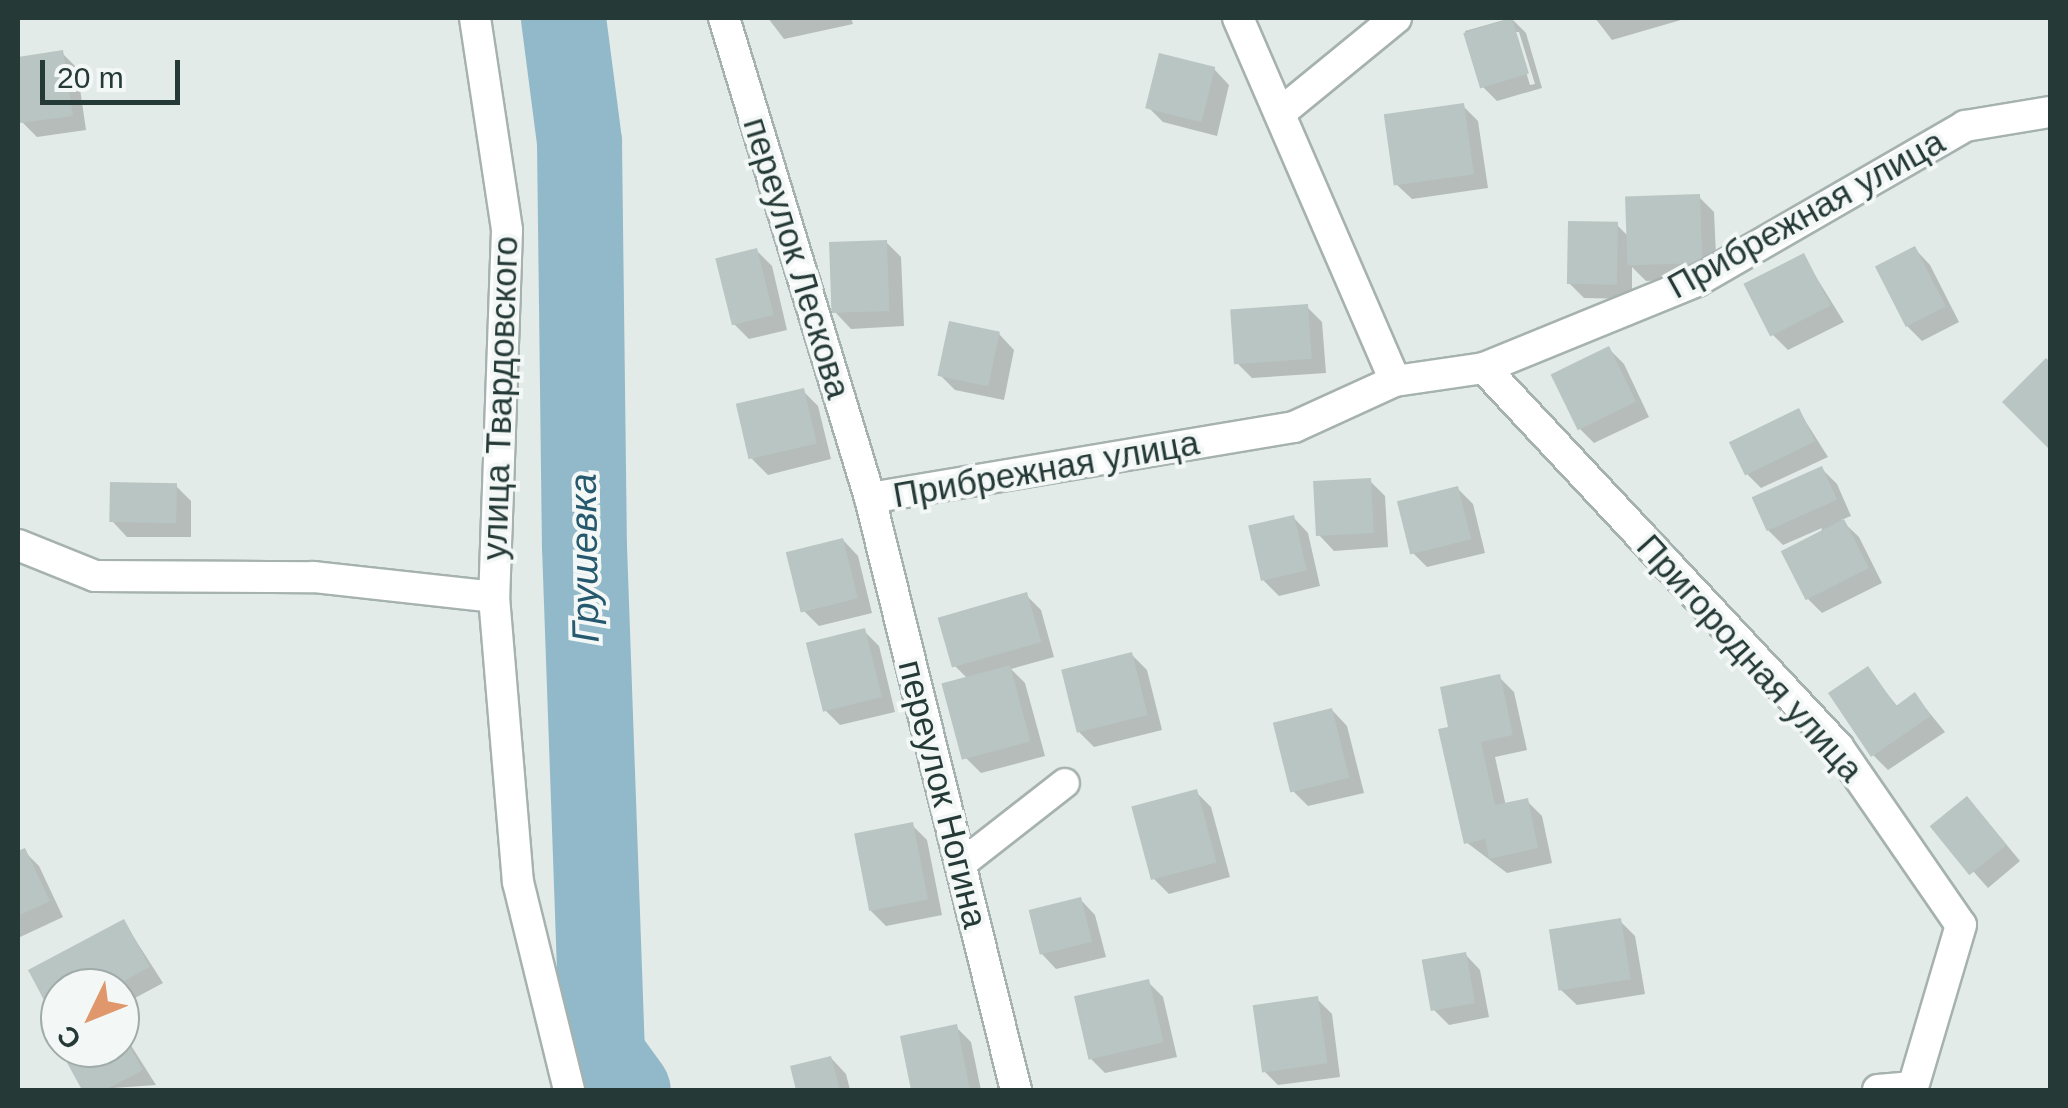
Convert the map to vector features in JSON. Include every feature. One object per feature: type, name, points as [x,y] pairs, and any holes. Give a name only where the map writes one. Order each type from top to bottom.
[{"type":"street","name":"улица Твардовского","points":[[18,544],[95,576],[314,578],[494,597],[507,230],[476,18]]},
{"type":"street","name":"переулок Лескова","points":[[724,18],[870,498]]},
{"type":"street","points":[[1238,18],[1395,381]]},
{"type":"street","points":[[1280,113],[1396,18]]},
{"type":"street","name":"Прибрежная улица","points":[[870,498],[1294,426],[1395,381],[1484,368],[1697,281],[1965,126],[2050,112]]},
{"type":"street","name":"Пригородная улица","points":[[1484,368],[1838,747],[1962,924],[1913,1089]]},
{"type":"street","name":"переулок Ногина","points":[[870,498],[1016,1090]]},
{"type":"street","points":[[494,597],[518,882],[569,1090]]},
{"type":"street","points":[[1878,1090],[1913,1089]]},
{"type":"lane","points":[[960,865],[1065,784]]},
{"type":"building","points":[[1512,18],[1529,73],[1480,88],[1463,33]]},
{"type":"building","points":[[63,50],[73,116],[20,123],[18,57]]},
{"type":"building","points":[[1159,53],[1215,67],[1201,122],[1145,108]]},
{"type":"building","points":[[1464,103],[1474,174],[1394,186],[1384,114]]},
{"type":"building","points":[[1700,194],[1702,263],[1627,266],[1625,197]]},
{"type":"building","points":[[1568,221],[1618,222],[1617,285],[1567,284]]},
{"type":"building","points":[[887,240],[889,311],[832,313],[829,242]]},
{"type":"building","points":[[1915,246],[1946,307],[1906,327],[1875,266]]},
{"type":"building","points":[[757,248],[774,315],[732,325],[715,258]]},
{"type":"building","points":[[1804,253],[1831,306],[1770,336],[1743,284]]},
{"type":"building","points":[[1308,304],[1312,359],[1234,364],[1230,309]]},
{"type":"building","points":[[949,321],[1000,332],[988,387],[937,376]]},
{"type":"building","points":[[1609,346],[1636,402],[1578,430],[1551,374]]},
{"type":"building","points":[[2046,358],[2050,362],[2050,450],[2002,402]]},
{"type":"building","points":[[804,388],[817,444],[749,459],[736,404]]},
{"type":"building","points":[[1799,408],[1815,441],[1745,475],[1729,442]]},
{"type":"building","points":[[1822,466],[1837,500],[1767,531],[1752,497]]},
{"type":"building","points":[[1371,478],[1374,533],[1316,536],[1313,481]]},
{"type":"building","points":[[110,482],[177,483],[176,523],[109,522]]},
{"type":"building","points":[[1458,486],[1471,539],[1410,555],[1397,501]]},
{"type":"building","points":[[1294,515],[1307,571],[1261,581],[1248,526]]},
{"type":"building","points":[[1844,519],[1869,568],[1806,600],[1781,551]]},
{"type":"building","points":[[843,538],[858,598],[801,612],[786,552]]},
{"type":"building","points":[[1027,592],[1041,642],[952,668],[938,618]]},
{"type":"building","points":[[865,628],[882,697],[823,712],[806,643]]},
{"type":"building","points":[[1132,652],[1148,715],[1077,733],[1061,670]]},
{"type":"building","points":[[1010,665],[1030,741],[962,760],[941,683]]},
{"type":"building","points":[[1868,666],[1896,706],[1915,692],[1931,716],[1871,757],[1828,693]]},
{"type":"building","points":[[1500,674],[1513,735],[1481,742],[1495,805],[1528,798],[1538,848],[1489,859],[1485,839],[1464,844],[1438,729],[1448,727],[1440,687]]},
{"type":"building","points":[[1332,708],[1349,778],[1290,793],[1273,723]]},
{"type":"building","points":[[1197,789],[1217,862],[1151,880],[1131,807]]},
{"type":"building","points":[[1967,796],[2007,845],[1969,875],[1930,826]]},
{"type":"building","points":[[913,822],[928,900],[869,911],[854,833]]},
{"type":"building","points":[[25,848],[50,901],[18,916],[18,851]]},
{"type":"building","points":[[1081,897],[1092,942],[1040,955],[1029,910]]},
{"type":"building","points":[[1621,918],[1631,979],[1559,991],[1549,929]]},
{"type":"building","points":[[124,919],[150,967],[140,972],[140,968],[40,968],[40,993],[28,970]]},
{"type":"building","points":[[1466,952],[1475,1003],[1431,1011],[1422,960]]},
{"type":"building","points":[[1149,979],[1164,1042],[1089,1060],[1074,996]]},
{"type":"building","points":[[1318,996],[1327,1063],[1262,1073],[1253,1005]]},
{"type":"building","points":[[957,1024],[970,1090],[911,1090],[900,1036]]},
{"type":"building","points":[[831,1056],[840,1090],[796,1090],[790,1066]]},
{"type":"building","points":[[140,1065],[143,1070],[105,1090],[82,1090],[70,1068],[140,1068]]},
{"type":"waterway","name":"Грушевка","points":[[563,18],[579,142],[584,546],[602,1054],[628,1090]]}]
